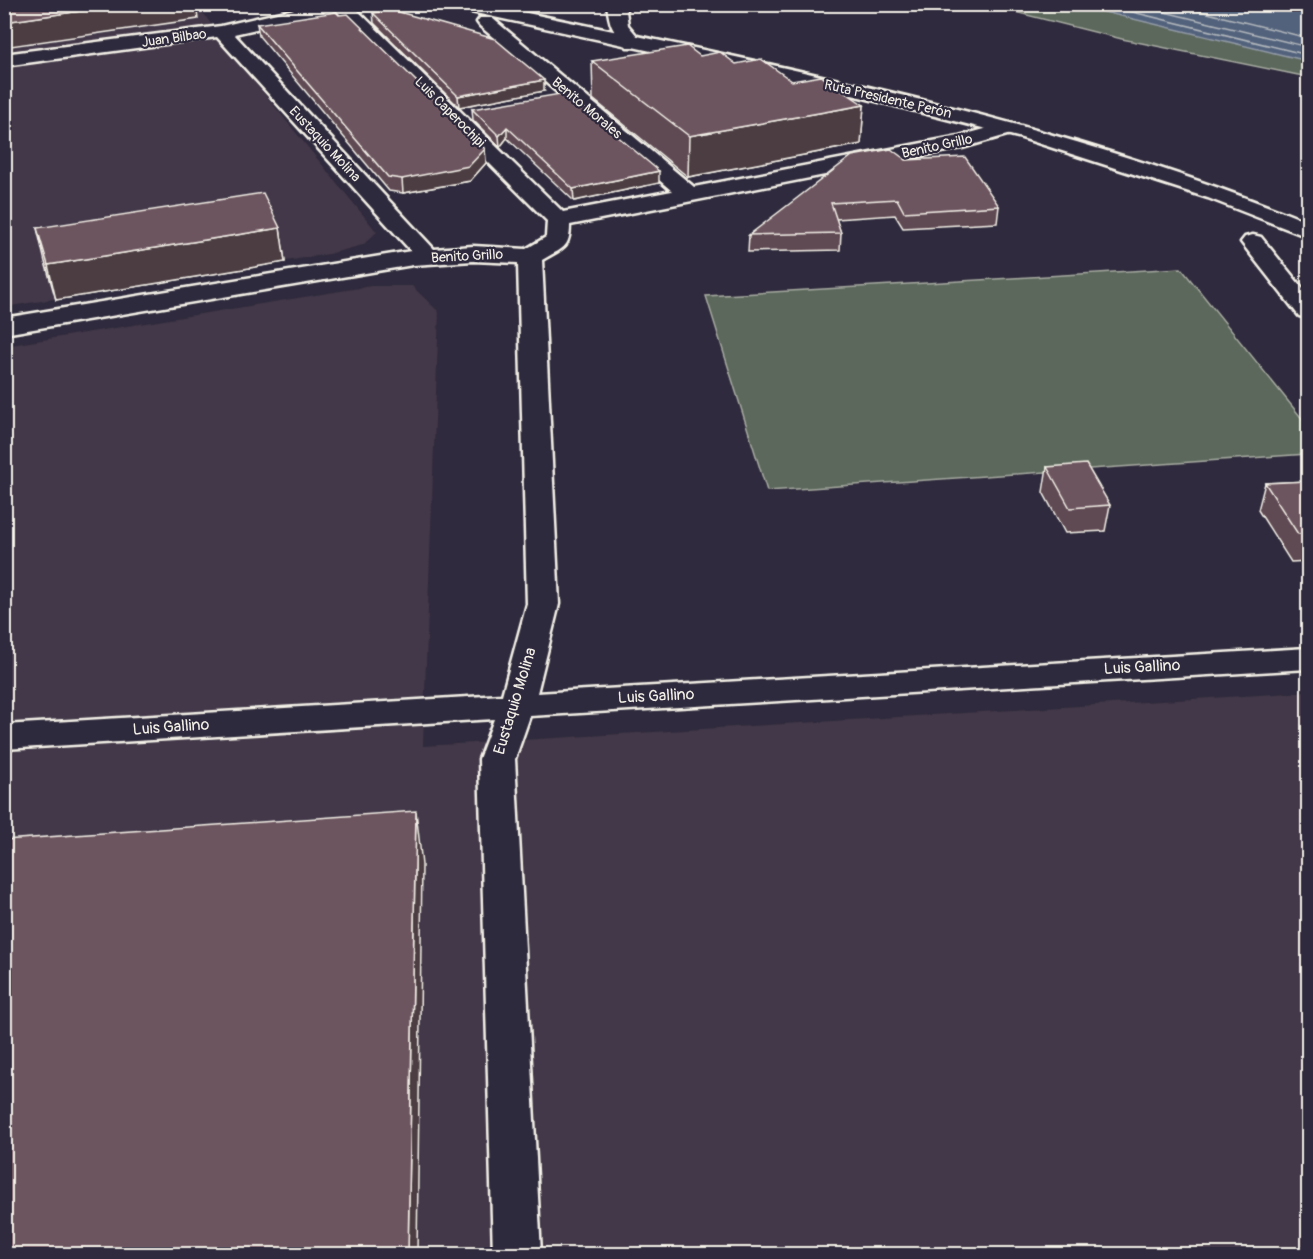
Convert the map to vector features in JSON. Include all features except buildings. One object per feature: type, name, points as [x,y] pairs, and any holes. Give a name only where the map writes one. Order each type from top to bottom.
[{"type":"street","name":"Ruta Presidente Perón","points":[[457,4],[924,105],[1217,193],[1308,230]]},
{"type":"street","points":[[616,4],[619,26],[634,43]]},
{"type":"street","name":"Juan Bilbao","points":[[4,60],[220,31],[341,5]]},
{"type":"street","name":"Luis Caperochipi","points":[[341,5],[558,220]]},
{"type":"street","name":"Benito Morales","points":[[486,22],[688,193]]},
{"type":"street","name":"Eustaquio Molina","points":[[220,31],[429,257]]},
{"type":"street","points":[[679,68],[698,56]]},
{"type":"street","points":[[551,99],[594,91]]},
{"type":"street","points":[[453,116],[475,112]]},
{"type":"street","name":"Benito Grillo","points":[[558,220],[688,193],[962,142],[1007,129]]},
{"type":"street","points":[[530,257],[558,240],[558,220]]},
{"type":"street","points":[[1253,242],[1308,311]]},
{"type":"street","name":"Benito Grillo","points":[[4,326],[429,257],[505,253],[530,257]]},
{"type":"street","name":"Eustaquio Molina","points":[[517,1254],[497,759],[517,704],[543,604],[530,257]]},
{"type":"street","name":"Luis Gallino","points":[[4,737],[517,704],[1308,658]]},
{"type":"shaded area","points":[[5,5],[190,5],[205,15],[223,43],[377,232],[363,245],[329,254],[5,307]]},
{"type":"shaded area","points":[[371,286],[412,286],[439,312],[423,746],[1308,692],[1308,1254],[5,1254],[5,346]]},
{"type":"green space","points":[[987,5],[1308,5],[1308,77],[1122,39]]},
{"type":"green space","points":[[1181,268],[1308,426],[1308,454],[767,491],[706,296]]},
{"type":"water","points":[[1075,5],[1308,5],[1308,61]]}]
